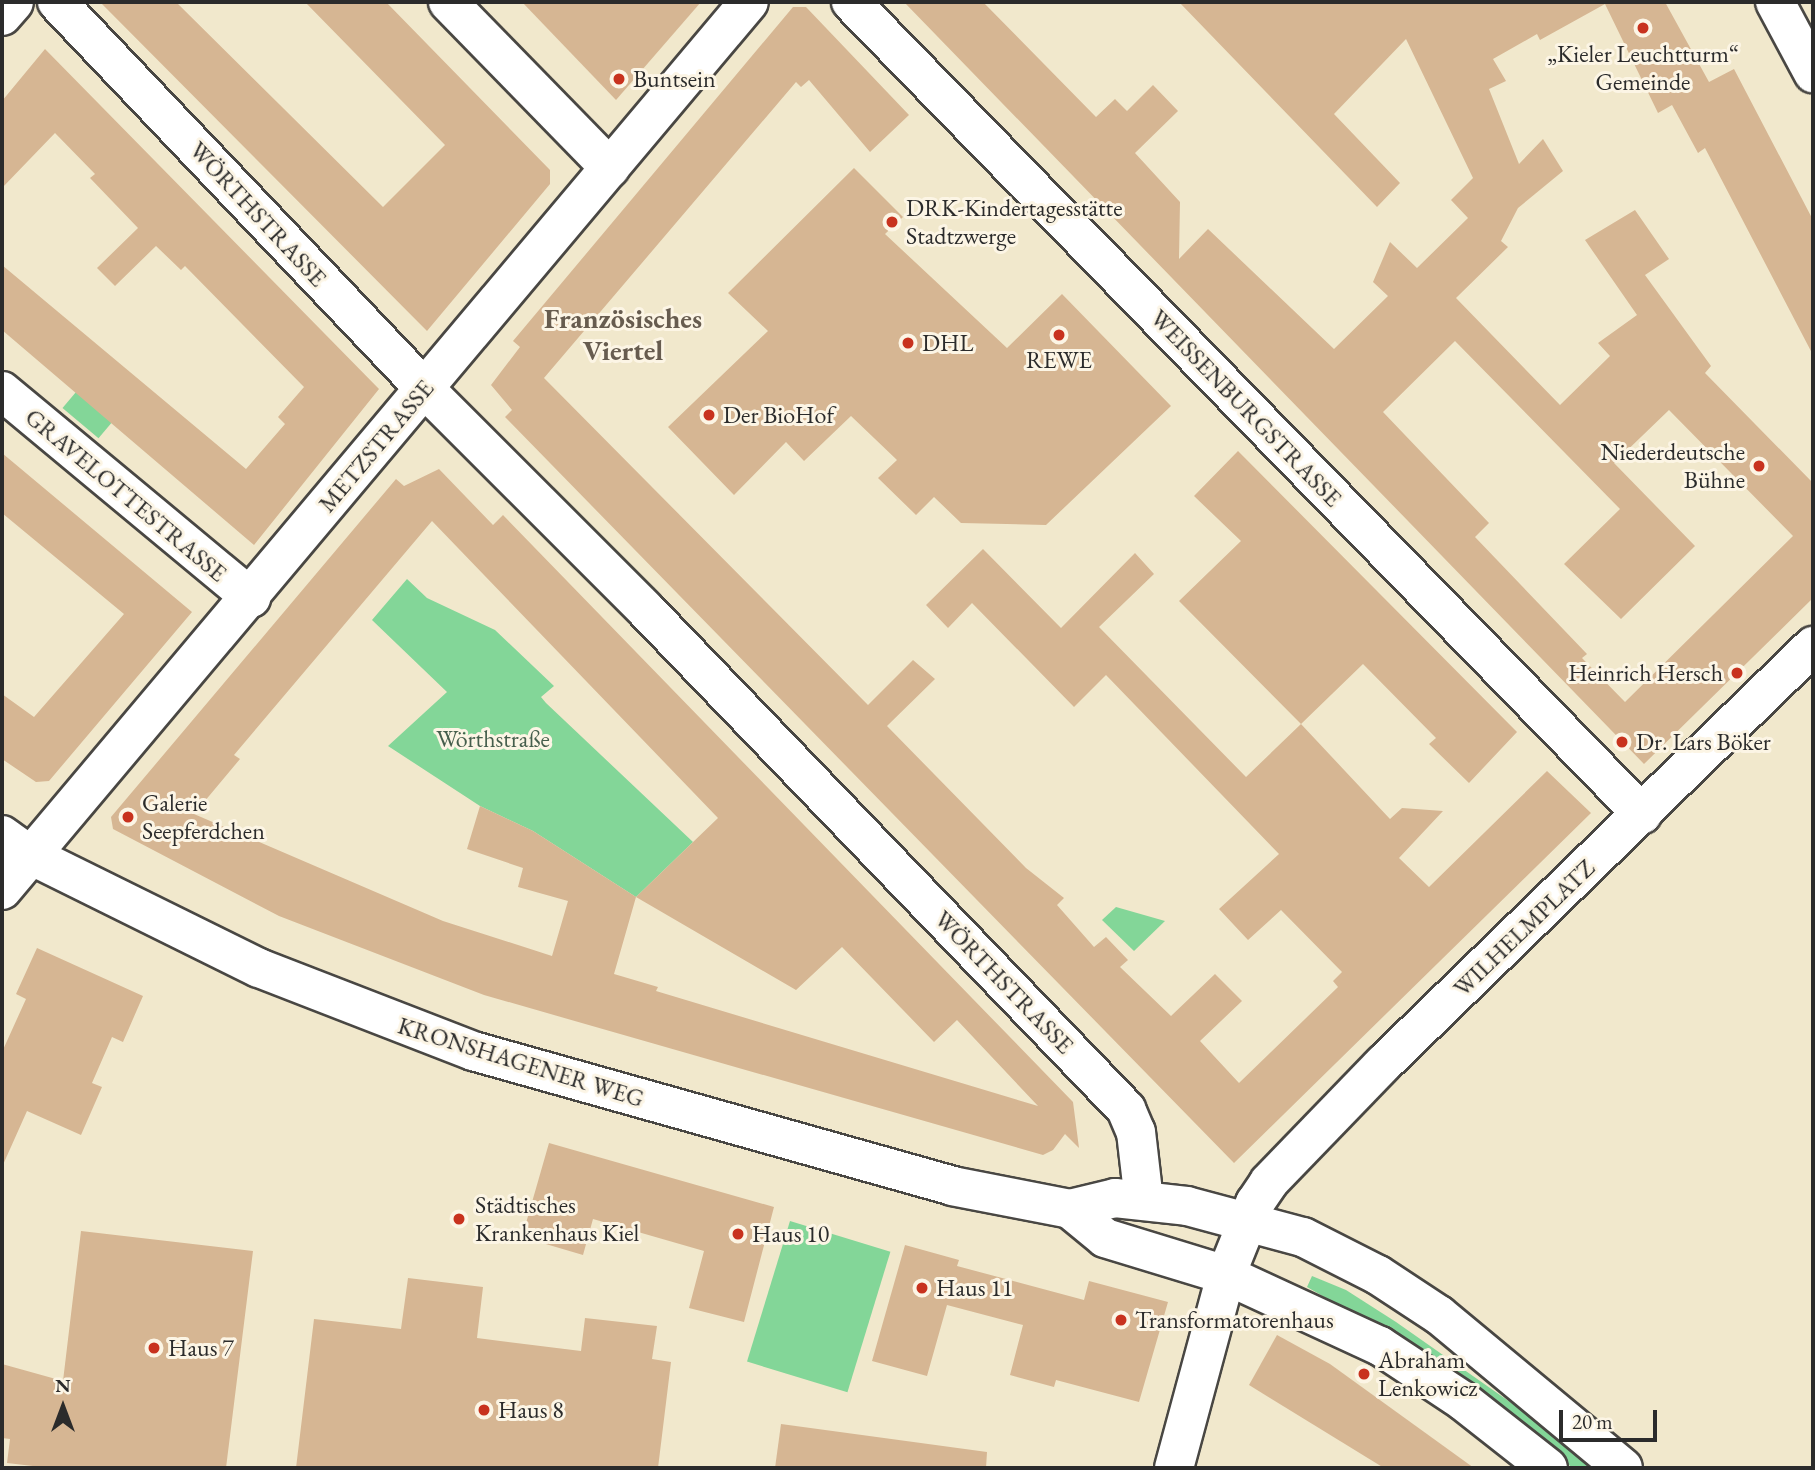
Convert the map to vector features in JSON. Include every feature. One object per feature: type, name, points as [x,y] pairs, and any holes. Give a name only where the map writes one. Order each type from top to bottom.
[{"type":"street","points":[[2,16],[14,2]]},
{"type":"street","name":"WÖRTHSTRASSE","points":[[57,2],[424,388],[643,607],[1126,1109],[1136,1132],[1144,1201]]},
{"type":"street","points":[[448,2],[610,168]]},
{"type":"street","name":"METZSTRASSE","points":[[2,890],[16,845],[251,598],[749,2]]},
{"type":"street","name":"WEISSENBURGSTRASSE","points":[[851,2],[1642,814]]},
{"type":"street","points":[[1775,2],[1813,73]]},
{"type":"street","name":"GRAVELOTTESTRASSE","points":[[2,391],[251,598]]},
{"type":"street","name":"WILHELMPLATZ","points":[[1174,1468],[1226,1275],[1255,1203],[1286,1161],[1813,646]]},
{"type":"street","name":"KRONSHAGENER WEG","points":[[16,845],[258,968],[473,1051],[897,1172],[1070,1209],[1115,1198],[1144,1201],[1248,1221],[1303,1237],[1407,1292],[1623,1468]]},
{"type":"street","name":"KRONSHAGENER WEG","points":[[1070,1209],[1105,1238],[1226,1275],[1380,1346],[1463,1401],[1548,1468]]},
{"type":"green space","points":[[76,392],[112,422],[99,438],[63,408]]},
{"type":"green space","name":"Wörthstraße","points":[[407,579],[427,598],[495,630],[554,686],[541,697],[546,703],[693,842],[636,897],[533,831],[480,806],[388,746],[447,692],[372,620]]},
{"type":"green space","points":[[1116,907],[1165,921],[1134,951],[1102,920]]},
{"type":"green space","points":[[790,1221],[890,1252],[847,1392],[747,1362]]},
{"type":"green space","points":[[1312,1276],[1346,1290],[1396,1322],[1557,1435],[1596,1468],[1573,1468],[1392,1336],[1307,1287]]},
{"type":"building","points":[[100,2],[176,2],[383,207],[445,145],[305,2],[386,2],[550,170],[550,184],[427,331]]},
{"type":"building","points":[[522,2],[701,2],[616,100]]},
{"type":"building","points":[[904,2],[983,2],[1096,117],[1115,99],[1127,111],[1153,85],[1178,111],[1135,153],[1180,202],[1179,259],[1208,229],[1334,349],[1388,296],[1373,282],[1390,242],[1417,268],[1468,218],[1451,200],[1473,178],[1406,39],[1334,114],[1400,183],[1377,207],[1179,2],[1665,2],[1709,82],[1734,69],[1813,220],[1813,355],[1705,148],[1698,153],[1672,105],[1658,113],[1605,4],[1540,40],[1537,34],[1493,59],[1506,81],[1489,89],[1519,164],[1543,139],[1563,171],[1518,208],[1501,241],[1508,247],[1456,298],[1560,405],[1610,356],[1598,343],[1637,315],[1585,240],[1635,210],[1669,259],[1645,275],[1711,366],[1705,373],[1813,483],[1813,598],[1644,764]],"holes":[[[1455,341],[1620,509],[1564,564],[1621,619],[1695,546],[1614,463],[1669,410],[1793,536],[1625,702],[1582,658],[1587,654],[1475,537],[1489,523],[1383,412]]]},
{"type":"building","points":[[793,7],[806,7],[909,115],[870,152],[809,80],[801,87],[796,82],[544,378],[868,705],[913,660],[935,679],[887,726],[1026,868],[1064,898],[1057,905],[1094,947],[1106,937],[1128,960],[1120,967],[1171,1016],[1215,974],[1242,1001],[1200,1041],[1239,1083],[1338,987],[1333,981],[1342,972],[1281,910],[1248,940],[1219,909],[1279,854],[1106,675],[1074,707],[972,603],[948,628],[926,605],[983,549],[1061,628],[1135,553],[1154,574],[1099,627],[1246,777],[1301,724],[1390,819],[1402,808],[1443,811],[1399,858],[1429,887],[1547,771],[1591,813],[1234,1163],[505,417],[512,410],[491,385],[520,347],[513,341]]},
{"type":"building","points":[[45,49],[379,389],[254,545],[2,330],[2,265],[246,469],[285,424],[278,417],[304,387],[185,266],[181,270],[156,246],[115,286],[97,268],[138,228],[90,178],[95,174],[55,133],[2,188],[2,101]]},
{"type":"building","points":[[854,168],[903,217],[885,234],[1007,348],[1062,294],[1171,406],[1046,525],[961,523],[934,497],[916,515],[878,478],[897,460],[851,416],[804,461],[786,442],[734,495],[668,427],[768,331],[728,293]]},
{"type":"building","points":[[1238,451],[1517,732],[1469,783],[1429,744],[1436,738],[1363,664],[1301,724],[1179,601],[1241,541],[1194,496]]},
{"type":"building","points":[[2,453],[192,612],[49,781],[36,782],[2,759],[2,694],[34,717],[124,614],[2,513]]},
{"type":"building","points":[[439,469],[493,525],[503,515],[1073,1102],[1079,1148],[1065,1134],[1053,1150],[1043,1155],[484,995],[279,916],[113,829],[111,817],[396,479],[404,486]],"holes":[[[432,521],[718,818],[636,897],[533,831],[480,806],[467,849],[523,868],[518,887],[568,901],[552,956],[443,921],[194,814],[240,759],[234,755]],[[636,897],[796,990],[842,947],[934,1042],[957,1020],[1038,1106],[656,991],[658,987],[614,974]]]},
{"type":"building","points":[[37,948],[143,996],[123,1042],[112,1037],[92,1083],[102,1087],[81,1135],[27,1111],[2,1167],[2,1052],[26,999],[16,994]]},
{"type":"building","points":[[549,1143],[774,1207],[744,1322],[689,1308],[704,1251],[593,1219],[583,1255],[522,1237]]},
{"type":"building","name":"Haus 7","points":[[81,1231],[253,1251],[226,1468],[50,1468],[7,1463],[10,1439],[2,1438],[2,1364],[63,1381]]},
{"type":"building","points":[[905,1245],[959,1260],[957,1266],[1084,1300],[1089,1281],[1168,1302],[1139,1402],[1056,1380],[1054,1387],[1010,1375],[1023,1325],[947,1305],[927,1376],[872,1361]]},
{"type":"building","name":"Haus 8","points":[[408,1278],[483,1287],[477,1338],[581,1351],[585,1318],[657,1326],[652,1359],[671,1362],[658,1468],[296,1468],[314,1319],[401,1329]]},
{"type":"building","points":[[1277,1335],[1330,1364],[1474,1468],[1384,1468],[1249,1385]]},
{"type":"building","points":[[781,1424],[987,1452],[986,1468],[775,1468]]},
{"type":"place","name":"„Kieler Leuchtturm“ Gemeinde","points":[[1643,28]]},
{"type":"place","name":"Buntsein","points":[[619,79]]},
{"type":"place","name":"DRK-Kindertagesstätte Stadtzwerge","points":[[892,222]]},
{"type":"place","name":"REWE","points":[[1059,335]]},
{"type":"place","name":"DHL","points":[[908,343]]},
{"type":"place","name":"Der BioHof","points":[[709,415]]},
{"type":"place","name":"Niederdeutsche Bühne","points":[[1759,466]]},
{"type":"place","name":"Heinrich Hersch","points":[[1737,673]]},
{"type":"place","name":"Dr. Lars Böker","points":[[1622,742]]},
{"type":"place","name":"Galerie Seepferdchen","points":[[128,817]]},
{"type":"place","name":"Städtisches Krankenhaus Kiel","points":[[459,1219]]},
{"type":"place","name":"Haus 10","points":[[738,1234]]},
{"type":"place","name":"Haus 11","points":[[922,1288]]},
{"type":"place","name":"Transformatorenhaus","points":[[1121,1320]]},
{"type":"place","name":"Haus 7","points":[[154,1348]]},
{"type":"place","name":"Abraham Lenkowicz","points":[[1364,1374]]},
{"type":"place","name":"Haus 8","points":[[484,1410]]},
{"type":"district","name":"Französisches Viertel","points":[[623,334]]}]
